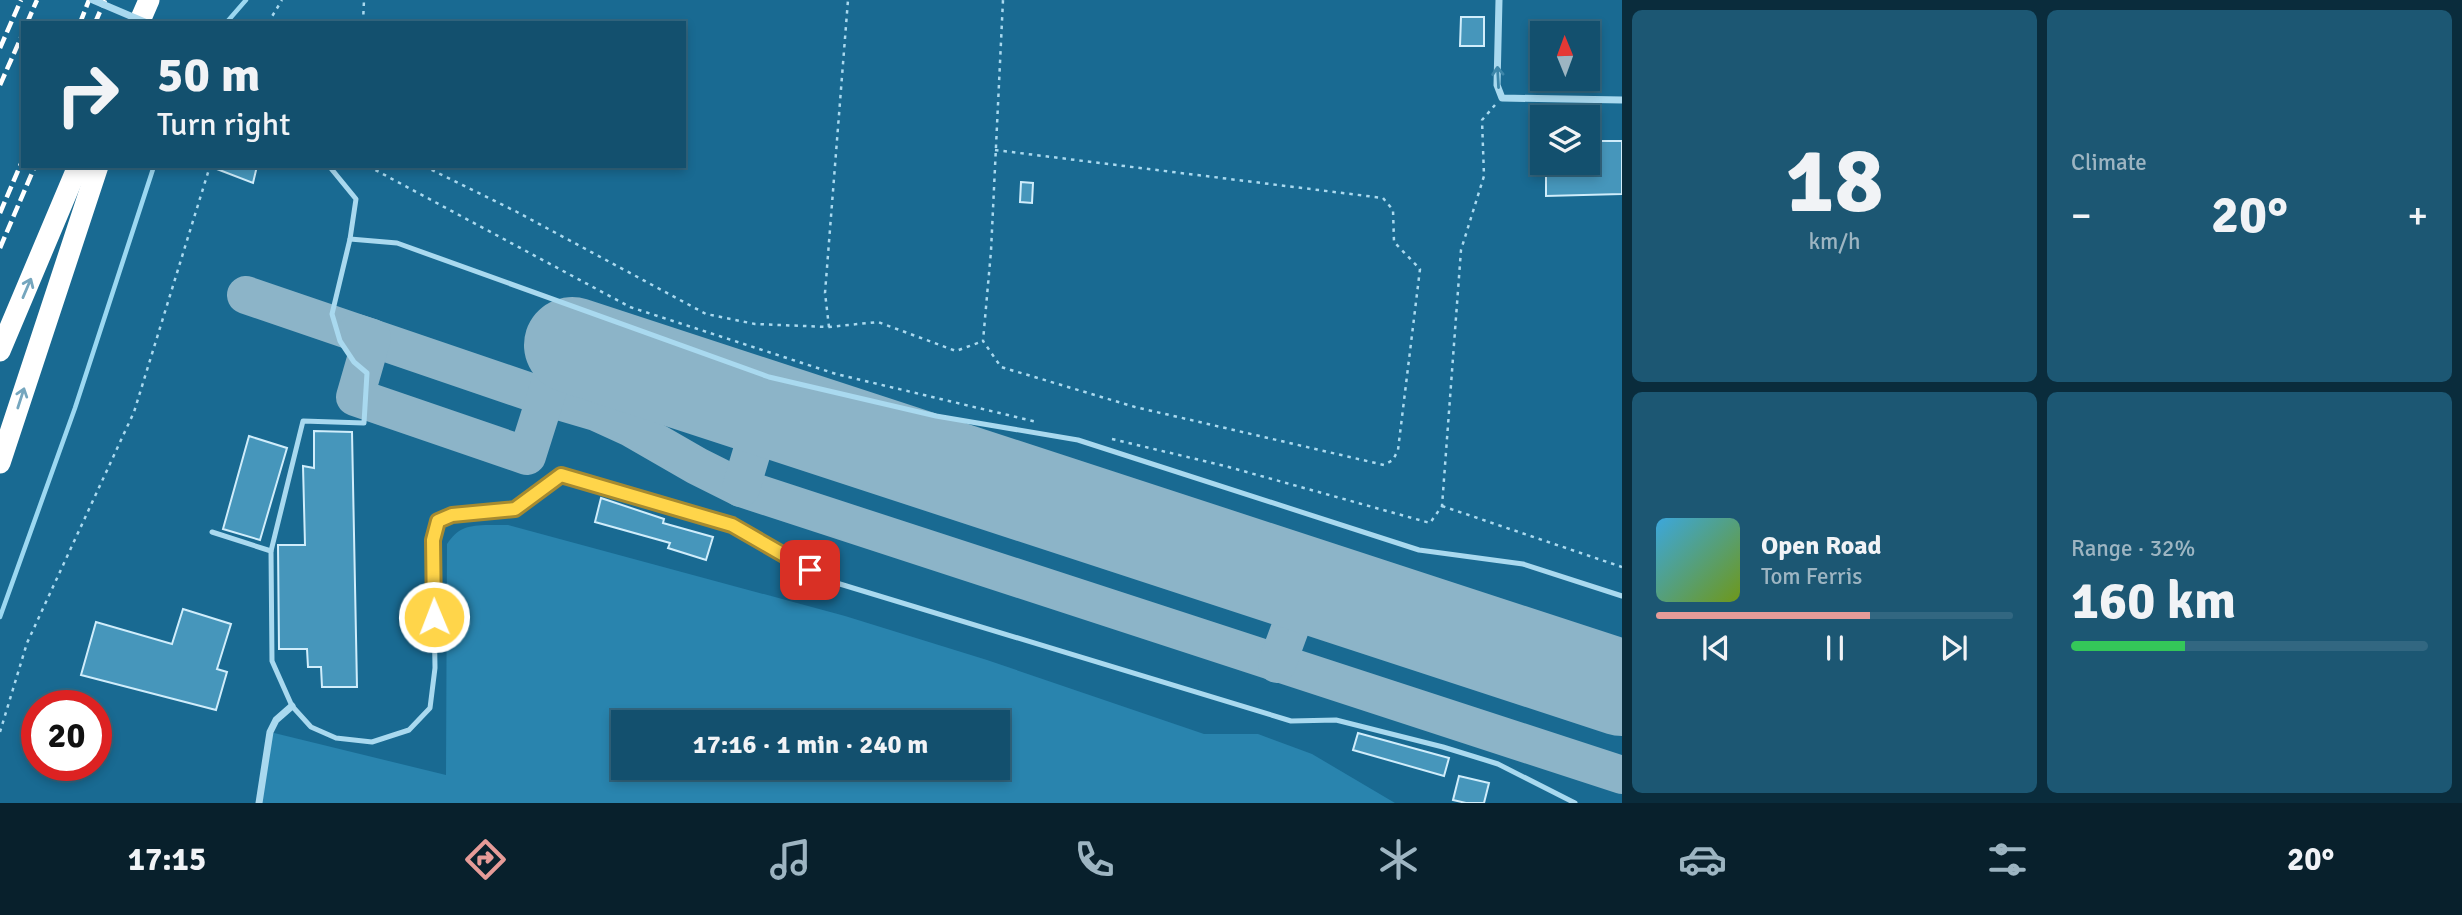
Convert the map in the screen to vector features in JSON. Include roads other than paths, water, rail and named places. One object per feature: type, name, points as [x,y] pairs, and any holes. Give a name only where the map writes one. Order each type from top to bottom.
[{"type":"highway","points":[[146,21],[150,0]]},
{"type":"highway","points":[[140,21],[150,0]]},
{"type":"highway","points":[[0,351],[77,168]]},
{"type":"highway","points":[[0,463],[97,168]]},
{"type":"street","points":[[93,0],[141,21]]},
{"type":"street","points":[[1499,0],[1497,85],[1502,98],[1622,100]]},
{"type":"street","points":[[258,803],[270,732],[276,720],[292,706]]},
{"type":"lane","points":[[331,168],[356,199],[350,239],[332,314],[340,341],[354,362],[367,373],[363,423],[303,421],[271,551],[272,661],[292,706],[310,727],[336,738],[372,741],[409,730],[430,708],[435,668],[433,540],[438,521],[452,515],[515,509],[561,475],[732,525],[830,581],[842,585],[1291,721],[1336,720],[1498,764],[1574,803]]},
{"type":"lane","points":[[350,239],[397,243],[769,377],[936,416],[1078,440],[1419,550],[1523,564],[1622,596]]},
{"type":"lane","points":[[212,532],[271,551]]},
{"type":"waterway","points":[[228,21],[246,0]]},
{"type":"waterway","points":[[0,617],[75,408],[153,168]]},
{"type":"railway","points":[[0,48],[21,0]]},
{"type":"railway","points":[[28,21],[37,0]]},
{"type":"railway","points":[[81,21],[89,0]]},
{"type":"railway","points":[[96,21],[105,0]]},
{"type":"railway","points":[[0,85],[21,38]]},
{"type":"railway","points":[[0,213],[21,164]]},
{"type":"railway","points":[[0,248],[34,168]]}]
